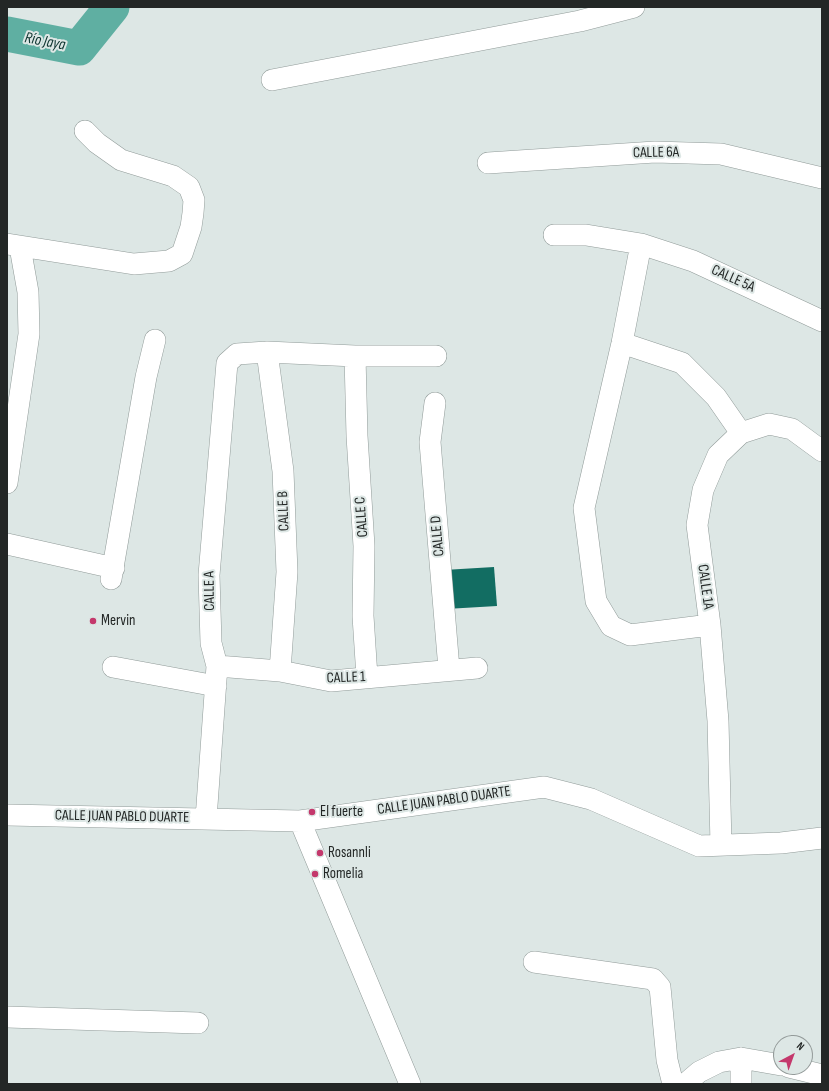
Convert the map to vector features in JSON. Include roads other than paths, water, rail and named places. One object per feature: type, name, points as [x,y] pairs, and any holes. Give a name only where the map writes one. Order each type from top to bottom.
[{"type":"street","points":[[272,80],[580,21],[634,7]]},
{"type":"street","points":[[7,483],[29,334],[28,292],[14,245],[134,264],[169,261],[182,254],[191,227],[194,200],[189,187],[173,176],[121,160],[97,143],[85,131]]},
{"type":"street","name":"CALLE 6A","points":[[488,163],[655,152],[721,154],[822,178]]},
{"type":"street","name":"CALLE 5A","points":[[554,235],[586,235],[641,244],[693,261],[822,321]]},
{"type":"street","points":[[641,244],[622,343],[584,508],[596,601],[611,626],[630,635],[710,625]]},
{"type":"street","points":[[7,544],[112,573],[146,377],[155,340]]},
{"type":"street","points":[[622,343],[682,363],[716,397],[741,433]]},
{"type":"street","points":[[267,352],[354,356],[436,356]]},
{"type":"street","name":"CALLE A","points":[[206,819],[216,676],[211,643],[209,575],[227,363],[237,354],[267,352]]},
{"type":"street","name":"CALLE B","points":[[267,352],[283,472],[284,495],[287,572],[280,671]]},
{"type":"street","name":"CALLE C","points":[[354,356],[357,436],[364,546],[363,616],[367,677]]},
{"type":"street","name":"CALLE D","points":[[435,403],[430,442],[449,669]]},
{"type":"street","name":"CALLE 1A","points":[[721,845],[718,721],[710,625],[697,526],[703,490],[718,455],[741,433],[769,424],[792,429],[822,451]]},
{"type":"street","name":"CALLE 1","points":[[113,667],[216,676],[280,671],[331,681],[449,669],[477,668]]},
{"type":"street","name":"CALLE JUAN PABLO DUARTE","points":[[7,816],[300,821],[544,786],[591,799],[699,846],[781,843],[822,838]]},
{"type":"street","points":[[300,821],[410,1084]]},
{"type":"street","points":[[534,962],[653,979],[660,987],[666,1060],[673,1084]]},
{"type":"street","points":[[7,1017],[198,1022]]},
{"type":"street","points":[[684,1084],[699,1072],[719,1062],[742,1058],[773,1064]]},
{"type":"street","points":[[741,1084],[742,1058]]},
{"type":"waterway","name":"Río Jaya","points":[[7,34],[79,48],[112,7]]},
{"type":"place","name":"Mervin","points":[[93,621]]},
{"type":"place","name":"El fuerte","points":[[312,812]]},
{"type":"place","name":"Rosannli","points":[[320,853]]},
{"type":"place","name":"Romelia","points":[[315,874]]}]
